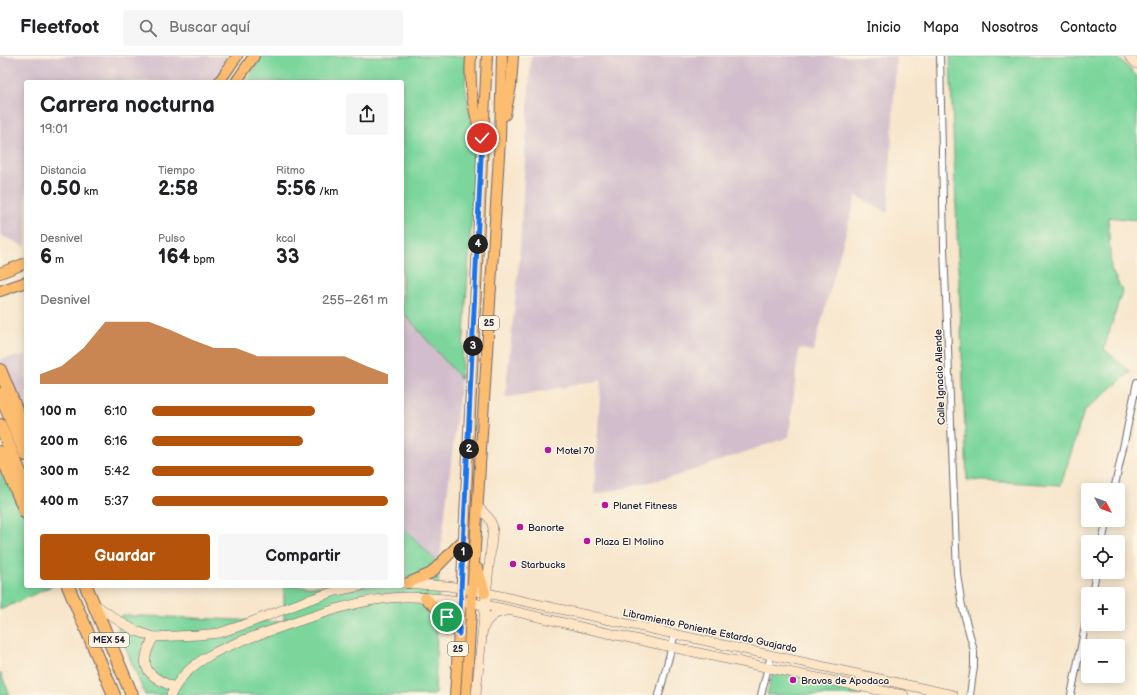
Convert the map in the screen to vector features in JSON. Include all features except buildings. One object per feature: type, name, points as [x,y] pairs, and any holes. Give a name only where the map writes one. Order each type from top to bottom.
[{"type":"highway","points":[[0,370],[24,428]]},
{"type":"highway","points":[[0,394],[24,450]]},
{"type":"highway","points":[[0,425],[24,481]]},
{"type":"highway","points":[[0,452],[24,508]]},
{"type":"highway","name":"MEX 54","points":[[69,588],[114,695]]},
{"type":"highway","name":"MEX 54","points":[[87,588],[132,695]]},
{"type":"main road","points":[[220,80],[237,56]]},
{"type":"main road","points":[[237,80],[254,56]]},
{"type":"main road","points":[[471,56],[470,72],[473,100],[482,138]]},
{"type":"main road","name":"25","points":[[455,695],[462,589],[487,56]]},
{"type":"main road","name":"25","points":[[466,695],[473,604],[500,139],[502,56]]},
{"type":"main road","points":[[500,139],[509,99],[513,56]]},
{"type":"main road","points":[[0,273],[24,264]]},
{"type":"main road","points":[[0,291],[24,283]]},
{"type":"main road","points":[[405,583],[431,573],[464,539]]},
{"type":"main road","points":[[476,546],[479,575],[485,593]]},
{"type":"main road","points":[[426,598],[447,617],[459,634]]},
{"type":"street","name":"Calle Ignacio Allende","points":[[940,56],[944,248],[957,574],[962,606],[974,651],[974,666],[970,695]]},
{"type":"street","points":[[1129,56],[1137,64]]},
{"type":"street","points":[[1115,483],[1137,382]]},
{"type":"street","points":[[476,695],[492,527],[489,518],[478,507]]},
{"type":"street","name":"Libramiento Poniente Estardo Guajardo","points":[[405,583],[473,590],[953,695]]},
{"type":"street","points":[[93,602],[126,625],[154,637],[219,633],[329,593],[352,588]]},
{"type":"street","points":[[154,637],[147,648],[145,657],[146,666],[149,674],[172,691],[190,668],[210,655],[252,637],[355,605],[403,597],[426,598],[484,606],[671,648],[768,667],[864,691],[904,695]]},
{"type":"street","points":[[481,634],[487,621],[498,612],[506,611]]},
{"type":"street","points":[[1071,695],[1084,631]]},
{"type":"street","points":[[659,695],[675,634]]},
{"type":"street","points":[[761,695],[771,655]]},
{"type":"street","points":[[864,691],[868,676]]},
{"type":"shaded area","points":[[0,56],[232,56],[215,80],[24,80],[24,246],[0,235]]},
{"type":"shaded area","points":[[531,56],[896,56],[888,213],[856,196],[813,352],[799,348],[789,437],[676,476],[594,495],[601,380],[505,398],[519,264]]},
{"type":"shaded area","points":[[404,313],[461,379],[439,564],[404,528]]},
{"type":"shaded area","points":[[24,355],[24,425],[0,366],[0,359]]},
{"type":"green space","points":[[262,56],[467,56],[465,84],[476,151],[461,379],[404,313],[404,80],[246,80]]},
{"type":"green space","points":[[950,56],[1116,56],[1137,76],[1137,220],[1108,217],[1111,269],[1122,291],[1104,349],[1131,372],[1084,411],[1061,485],[967,480]]},
{"type":"green space","points":[[0,458],[24,514],[24,588],[48,588],[0,610]]},
{"type":"green space","points":[[404,528],[439,564],[435,695],[145,695],[118,630],[121,615],[284,622],[284,588],[404,588]]},
{"type":"green space","name":"Bravos de Apodaca","points":[[773,671],[860,689],[859,695],[767,695]]},
{"type":"green space","points":[[0,672],[10,695],[0,695]]},
{"type":"place","name":"Motel 70","points":[[548,450]]},
{"type":"place","name":"Planet Fitness","points":[[605,505]]},
{"type":"place","name":"Banorte","points":[[520,527]]},
{"type":"place","name":"Plaza El Molino","points":[[587,541]]},
{"type":"place","name":"Starbucks","points":[[513,564]]},
{"type":"place","name":"Bravos de Apodaca","points":[[793,680]]},
{"type":"route","points":[[447,617],[459,634],[482,138]]}]
